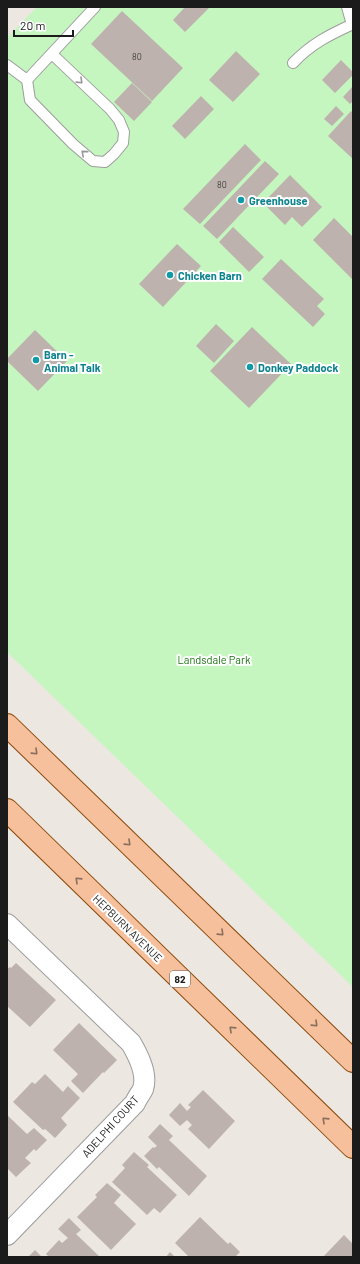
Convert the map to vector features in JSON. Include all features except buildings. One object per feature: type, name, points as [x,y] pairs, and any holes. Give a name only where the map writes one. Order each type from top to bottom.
[{"type":"main road","points":[[7,725],[353,1061]]},
{"type":"main road","name":"HEPBURN AVENUE","points":[[7,810],[353,1147]]},
{"type":"street","name":"ADELPHI COURT","points":[[7,924],[131,1043],[139,1058],[144,1073],[144,1088],[135,1103],[7,1235]]},
{"type":"lane","points":[[27,80],[95,7]]},
{"type":"lane","points":[[293,63],[317,42],[332,33],[353,25],[347,7]]},
{"type":"lane","points":[[7,65],[27,80],[30,100],[73,144],[93,161],[104,162],[114,154],[123,143],[124,132],[119,120],[110,109],[52,54]]},
{"type":"green space","name":"Landsdale Park","points":[[37,7],[353,7],[353,987],[7,652],[7,38]]},
{"type":"place","name":"Greenhouse","points":[[241,200]]},
{"type":"place","name":"Chicken Barn","points":[[170,275]]},
{"type":"place","name":"Barn - Animal Talk","points":[[36,360]]},
{"type":"place","name":"Donkey Paddock","points":[[250,367]]}]
